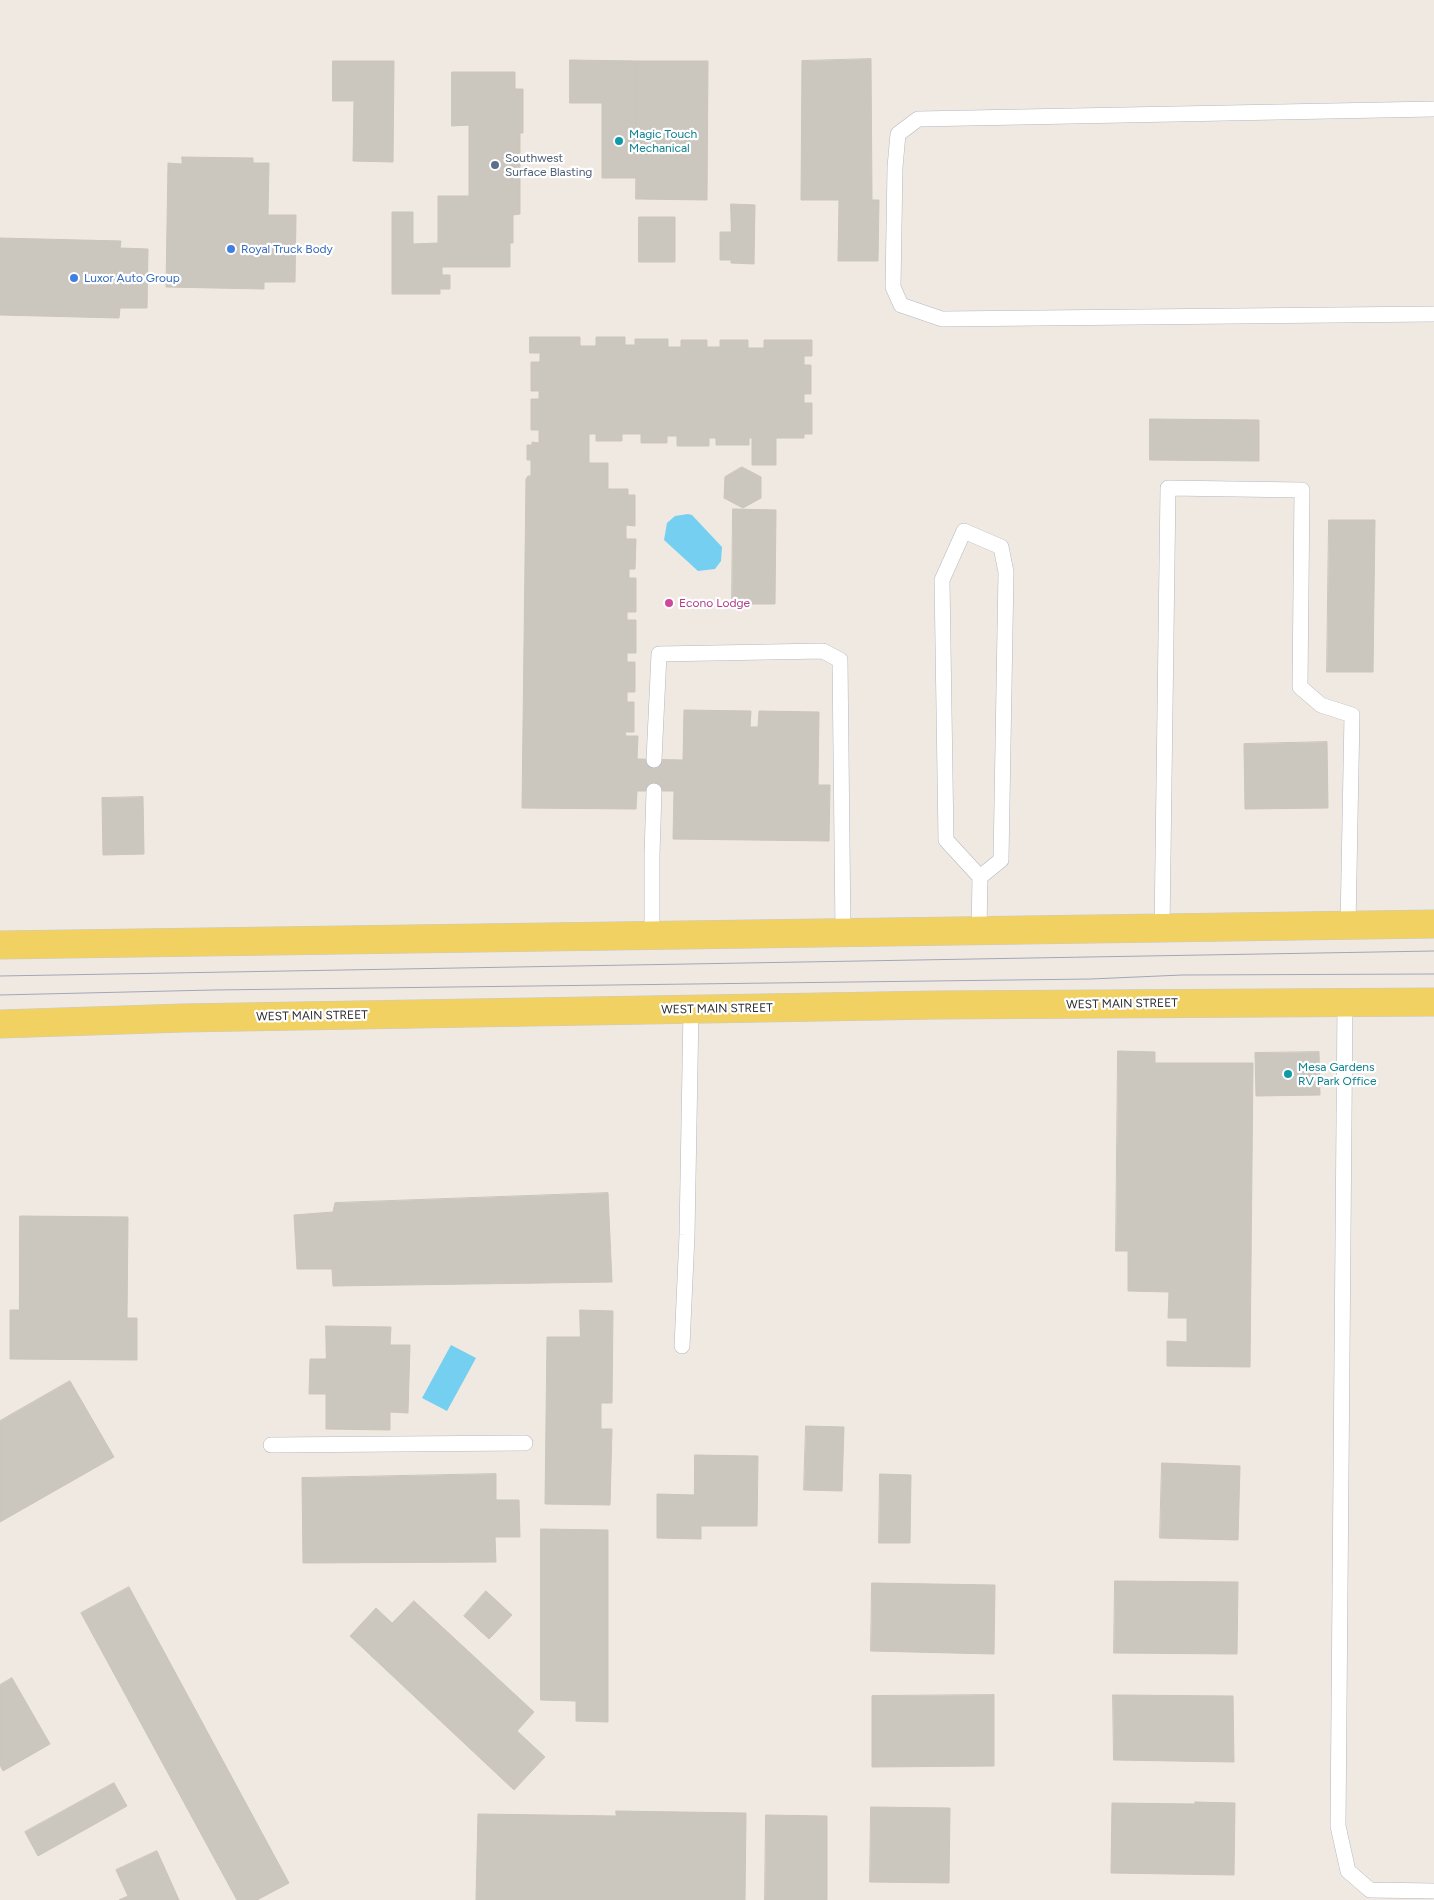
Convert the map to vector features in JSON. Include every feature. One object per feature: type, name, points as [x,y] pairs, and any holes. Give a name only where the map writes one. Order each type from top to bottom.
[{"type":"main road","points":[[0,945],[652,937],[1434,924]]},
{"type":"main road","name":"WEST MAIN STREET","points":[[0,1024],[183,1018],[946,1005],[1434,1002]]},
{"type":"lane","points":[[1434,109],[918,119],[898,134],[895,167],[893,287],[901,305],[942,319],[1434,314]]},
{"type":"lane","points":[[1162,929],[1168,488],[1302,490],[1300,687],[1321,705],[1352,715],[1348,926]]},
{"type":"lane","points":[[979,931],[980,877],[946,840],[942,580],[964,531],[1000,548],[1006,572],[1000,860],[980,877]]},
{"type":"lane","points":[[654,760],[659,654],[824,651],[840,660],[843,933]]},
{"type":"lane","points":[[652,937],[654,791]]},
{"type":"lane","points":[[1345,1002],[1338,1826],[1348,1871],[1370,1890],[1434,1891]]},
{"type":"lane","points":[[682,1346],[687,1235],[691,1010]]},
{"type":"lane","points":[[271,1445],[525,1443]]},
{"type":"water","points":[[692,515],[722,547],[721,561],[715,569],[698,571],[664,540],[667,523],[675,516]]},
{"type":"water","points":[[451,1345],[476,1358],[447,1411],[422,1398]]},
{"type":"building","points":[[871,59],[872,200],[879,200],[878,261],[838,261],[839,200],[801,200],[802,61]]},
{"type":"building","name":"Magic Touch Mechanical","points":[[570,60],[637,61],[636,178],[602,178],[602,103],[570,103]]},
{"type":"building","points":[[333,61],[394,61],[393,162],[353,161],[354,101],[333,101]]},
{"type":"building","points":[[637,61],[708,61],[707,200],[636,199]]},
{"type":"building","name":"Southwest Surface Blasting","points":[[452,72],[515,72],[515,89],[523,89],[523,133],[520,133],[520,214],[513,215],[513,243],[510,243],[510,267],[442,267],[442,275],[450,275],[450,289],[440,289],[440,294],[392,294],[392,212],[413,212],[413,244],[438,243],[438,196],[469,196],[469,125],[452,126]]},
{"type":"building","name":"Royal Truck Body","points":[[182,157],[253,158],[253,163],[269,163],[268,215],[296,215],[295,282],[264,282],[264,289],[166,287],[168,163],[182,164]]},
{"type":"building","points":[[731,204],[755,205],[754,264],[731,263],[731,260],[720,260],[720,232],[731,232]]},
{"type":"building","points":[[639,217],[675,217],[675,262],[639,262]]},
{"type":"building","name":"Luxor Auto Group","points":[[0,238],[121,241],[120,248],[148,249],[147,308],[120,308],[119,318],[0,315]]},
{"type":"building","points":[[530,337],[580,337],[580,346],[596,346],[596,337],[625,337],[625,345],[635,345],[635,339],[668,339],[668,347],[681,347],[681,340],[707,340],[707,347],[720,347],[720,340],[748,340],[748,348],[764,348],[764,340],[812,340],[812,356],[804,356],[804,365],[811,365],[811,394],[804,394],[804,403],[812,403],[812,434],[804,434],[804,438],[776,438],[776,465],[752,465],[752,438],[749,438],[749,445],[716,445],[716,438],[709,438],[709,446],[677,446],[677,436],[667,436],[667,443],[641,443],[641,434],[622,434],[622,441],[596,441],[596,434],[589,434],[589,463],[608,463],[608,489],[628,489],[628,495],[635,495],[635,526],[626,525],[626,539],[636,539],[635,569],[629,569],[629,578],[636,578],[636,612],[627,612],[627,620],[636,620],[636,653],[627,653],[627,662],[635,662],[635,692],[627,692],[627,702],[634,702],[634,732],[625,732],[626,736],[638,736],[637,759],[683,760],[684,710],[751,711],[750,727],[758,727],[759,711],[819,712],[818,785],[830,785],[829,841],[673,839],[674,791],[637,791],[636,809],[522,808],[526,479],[528,476],[531,476],[531,460],[527,460],[527,445],[532,445],[532,442],[539,443],[539,430],[531,430],[531,399],[539,399],[539,391],[531,391],[531,362],[540,362],[540,353],[530,353]]},
{"type":"building","points":[[1150,419],[1259,420],[1259,461],[1150,460]]},
{"type":"building","points":[[742,467],[761,477],[761,498],[743,508],[724,498],[725,477]]},
{"type":"building","points":[[733,509],[776,510],[775,604],[732,604]]},
{"type":"building","points":[[1329,520],[1375,520],[1373,672],[1327,672]]},
{"type":"building","points":[[1327,742],[1328,808],[1245,809],[1244,744]]},
{"type":"building","points":[[143,797],[144,854],[103,855],[102,798]]},
{"type":"building","points":[[1118,1051],[1155,1052],[1155,1063],[1253,1063],[1250,1367],[1167,1366],[1167,1341],[1187,1342],[1187,1318],[1168,1318],[1169,1292],[1128,1291],[1128,1251],[1116,1251]]},
{"type":"building","name":"Mesa Gardens RV Park Office","points":[[1319,1052],[1320,1095],[1256,1096],[1255,1053]]},
{"type":"building","points":[[608,1193],[612,1282],[333,1286],[332,1269],[297,1269],[294,1215],[333,1212],[335,1203]]},
{"type":"building","points":[[20,1216],[128,1217],[127,1318],[137,1318],[137,1360],[10,1359],[10,1310],[19,1310]]},
{"type":"building","points":[[580,1310],[613,1311],[612,1403],[601,1403],[601,1429],[612,1429],[610,1505],[545,1504],[547,1337],[580,1337]]},
{"type":"building","points":[[326,1326],[391,1327],[390,1345],[410,1345],[408,1413],[390,1412],[390,1430],[326,1429],[326,1394],[309,1394],[310,1359],[326,1359]]},
{"type":"building","points":[[70,1381],[114,1457],[0,1522],[0,1421]]},
{"type":"building","points":[[806,1426],[844,1427],[842,1491],[804,1490]]},
{"type":"building","points":[[695,1455],[758,1456],[757,1526],[701,1526],[701,1539],[657,1538],[657,1494],[694,1495]]},
{"type":"building","points":[[1162,1463],[1240,1466],[1238,1540],[1160,1538]]},
{"type":"building","points":[[496,1474],[496,1500],[519,1500],[520,1537],[495,1537],[496,1562],[303,1563],[302,1478]]},
{"type":"building","points":[[880,1474],[911,1475],[910,1543],[879,1543]]},
{"type":"building","points":[[541,1529],[608,1530],[608,1722],[576,1721],[576,1701],[541,1700]]},
{"type":"building","points":[[1115,1581],[1238,1582],[1237,1654],[1114,1653]]},
{"type":"building","points":[[872,1583],[995,1585],[994,1654],[871,1651]]},
{"type":"building","points":[[129,1587],[289,1883],[257,1900],[237,1900],[81,1613]]},
{"type":"building","points":[[486,1591],[512,1615],[489,1639],[464,1616]]},
{"type":"building","points":[[414,1601],[534,1712],[517,1731],[545,1757],[514,1790],[350,1636],[376,1608],[392,1623]]},
{"type":"building","points":[[12,1678],[50,1744],[3,1771],[0,1765],[0,1685]]},
{"type":"building","points":[[994,1695],[994,1766],[872,1767],[872,1696]]},
{"type":"building","points":[[1113,1695],[1233,1696],[1234,1762],[1114,1760]]},
{"type":"building","points":[[114,1783],[127,1806],[38,1856],[25,1832]]},
{"type":"building","points":[[1195,1802],[1235,1803],[1234,1875],[1111,1873],[1112,1803],[1195,1804]]},
{"type":"building","points":[[871,1807],[950,1808],[949,1883],[870,1882]]},
{"type":"building","points":[[616,1811],[746,1813],[745,1900],[476,1900],[478,1814],[616,1816]]},
{"type":"building","points":[[766,1815],[827,1816],[827,1900],[765,1900]]},
{"type":"building","points":[[157,1851],[179,1900],[119,1900],[128,1896],[116,1870]]},
{"type":"tram line","points":[[0,976],[1434,951]]},
{"type":"tram line","points":[[0,995],[213,990],[1091,979],[1182,975],[1434,974]]},
{"type":"place","name":"Magic Touch Mechanical","points":[[619,141]]},
{"type":"place","name":"Southwest Surface Blasting","points":[[495,165]]},
{"type":"place","name":"Royal Truck Body","points":[[231,249]]},
{"type":"place","name":"Luxor Auto Group","points":[[74,278]]},
{"type":"place","name":"Econo Lodge","points":[[669,603]]},
{"type":"place","name":"Mesa Gardens RV Park Office","points":[[1288,1074]]}]
